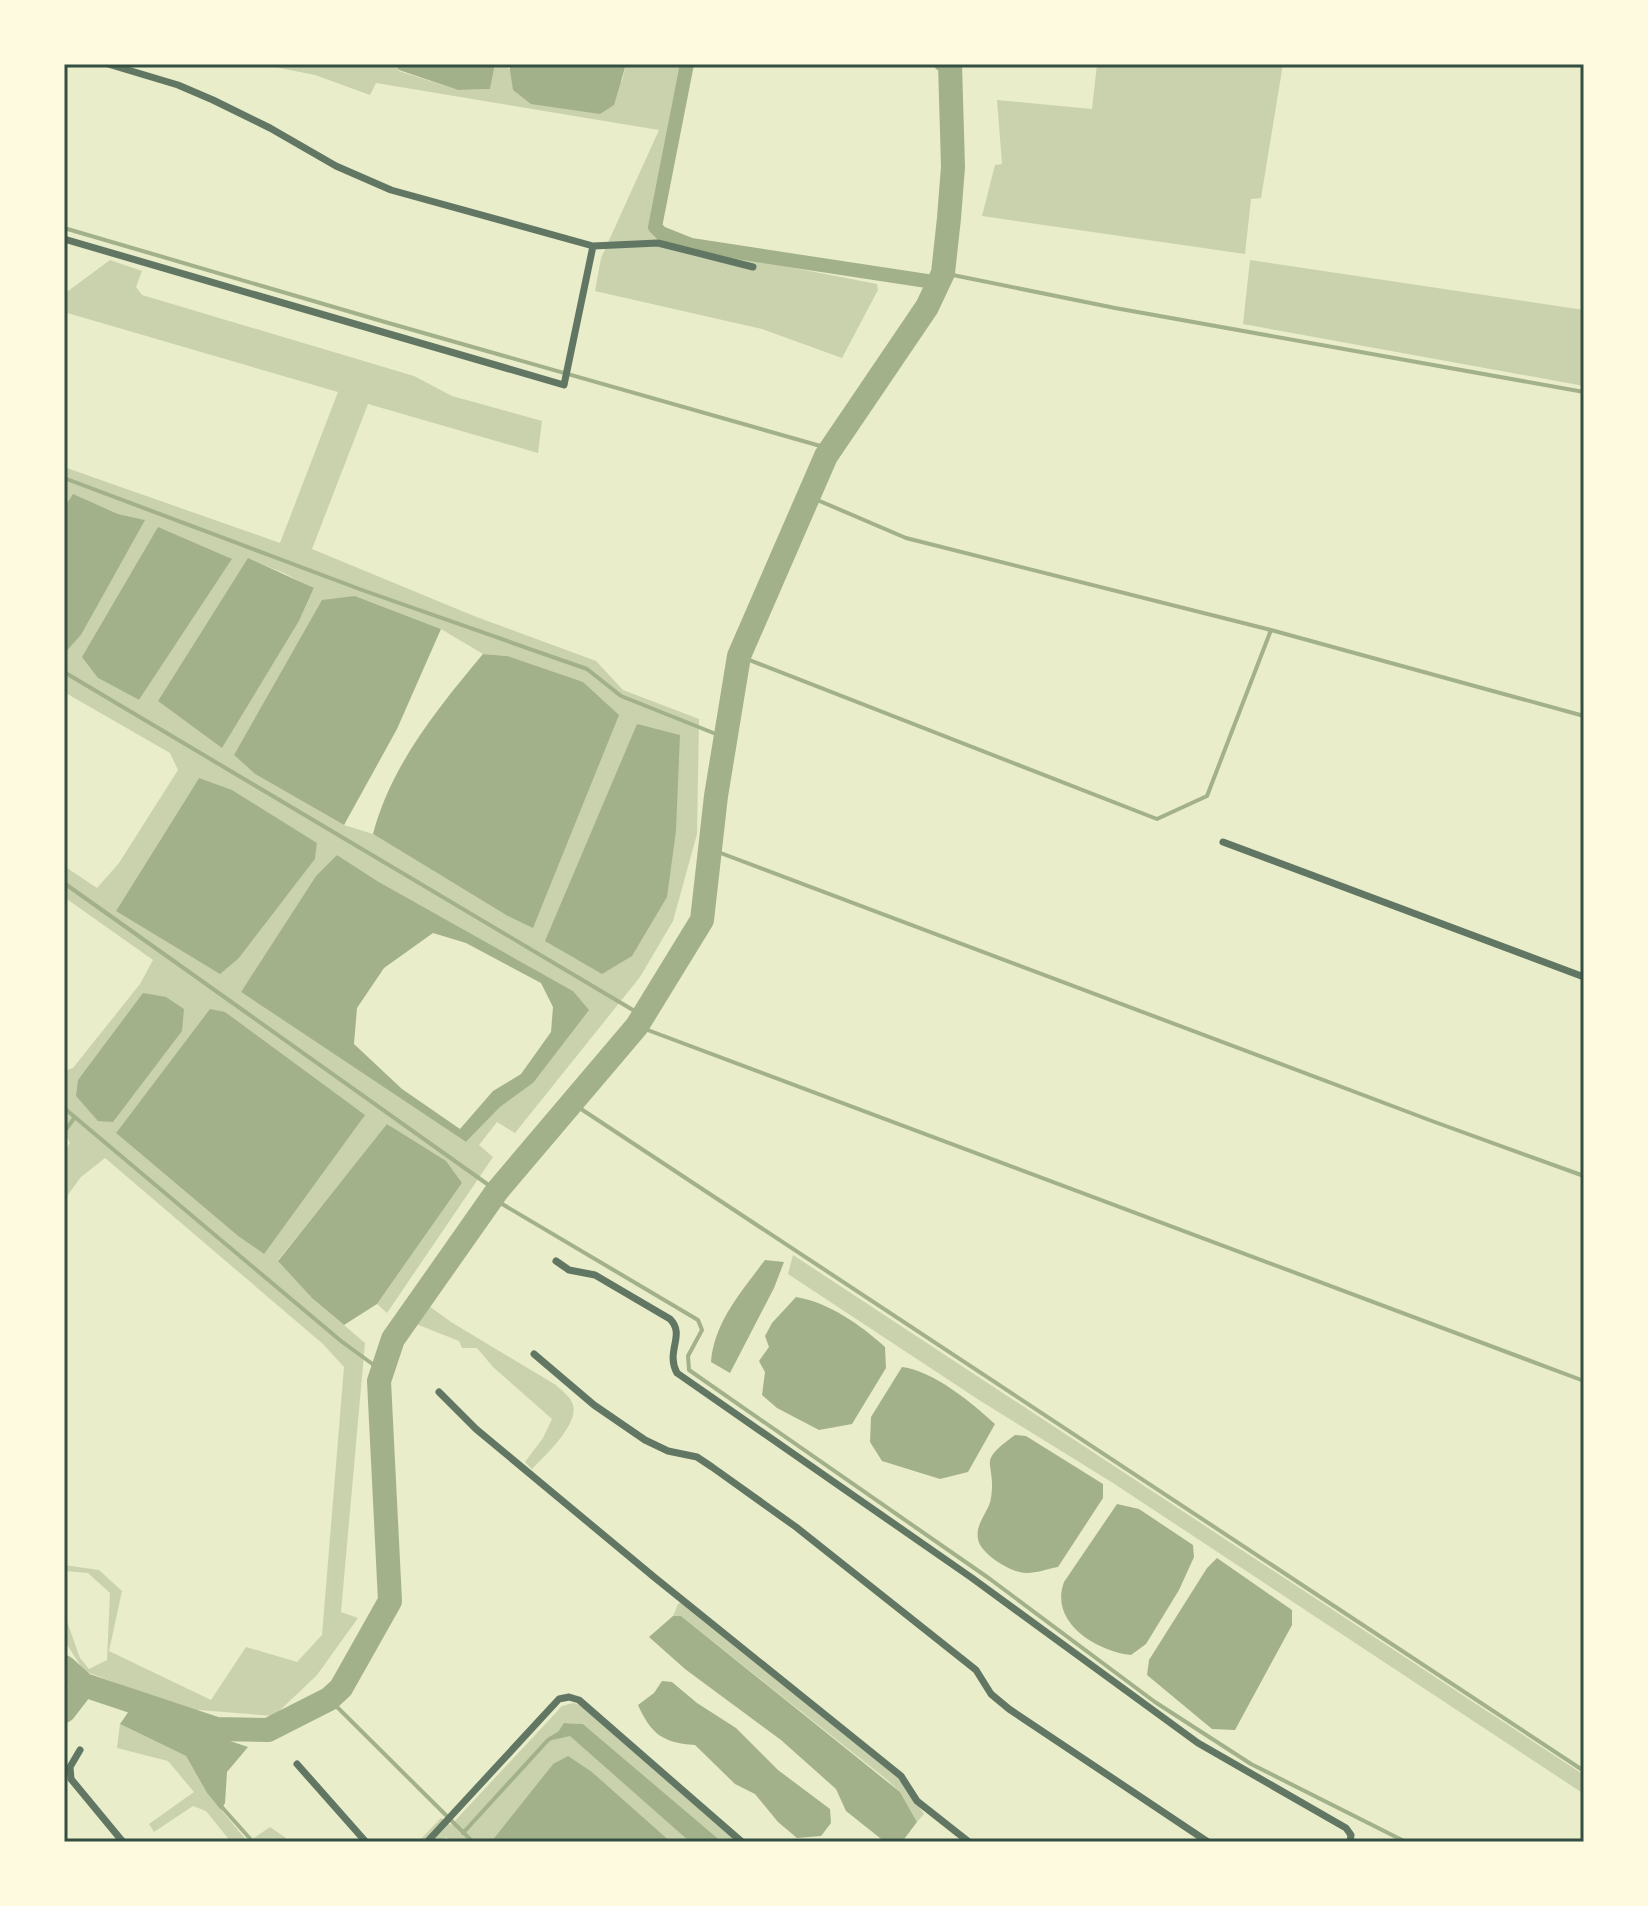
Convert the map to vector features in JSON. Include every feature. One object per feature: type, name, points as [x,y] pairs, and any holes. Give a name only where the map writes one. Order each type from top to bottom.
[{"type":"street","points":[[108,64],[178,85],[213,100],[336,166],[391,190],[593,246],[658,243],[753,267]]},
{"type":"street","points":[[64,239],[564,385],[593,246]]},
{"type":"street","points":[[1223,842],[1584,977]]},
{"type":"street","points":[[556,1261],[569,1270],[595,1275],[670,1319],[676,1325],[671,1360],[677,1373],[972,1578],[1198,1743],[1346,1828],[1351,1835],[1350,1842]]},
{"type":"street","points":[[534,1354],[594,1405],[645,1440],[668,1451],[697,1457],[796,1527],[976,1670],[991,1694],[1009,1709],[1208,1842]]},
{"type":"street","points":[[439,1392],[476,1429],[654,1577],[901,1776],[917,1801],[969,1842]]},
{"type":"street","points":[[427,1842],[559,1699],[569,1697],[579,1700],[742,1842]]},
{"type":"street","points":[[80,1750],[70,1767],[71,1779],[123,1842]]},
{"type":"street","points":[[297,1764],[366,1842]]},
{"type":"shaded area","points":[[260,64],[394,64],[399,71],[458,90],[490,89],[495,64],[509,64],[508,69],[622,81],[626,64],[683,64],[650,229],[663,227],[669,239],[737,257],[877,284],[878,290],[842,358],[762,329],[595,291],[601,258],[659,130],[376,83],[370,95],[315,75]]},
{"type":"shaded area","points":[[394,64],[495,64],[490,89],[458,90],[399,70]]},
{"type":"shaded area","points":[[509,64],[626,64],[614,105],[600,114],[531,104],[513,90]]},
{"type":"shaded area","points":[[1097,64],[1283,64],[1261,198],[1251,199],[1245,254],[982,216],[995,165],[1002,164],[997,100],[1092,109]]},
{"type":"shaded area","points":[[110,260],[142,271],[136,287],[142,295],[414,376],[452,396],[542,421],[538,453],[368,404],[312,549],[474,616],[596,661],[623,690],[699,719],[697,834],[673,921],[640,977],[515,1133],[497,1122],[479,1145],[493,1157],[387,1313],[377,1304],[462,1183],[388,1124],[278,1260],[312,1298],[365,1343],[341,1612],[358,1618],[317,1675],[274,1716],[186,1709],[84,1671],[64,1640],[64,1613],[80,1658],[89,1669],[107,1660],[110,1593],[88,1573],[64,1571],[64,1565],[99,1570],[122,1591],[109,1651],[211,1700],[246,1647],[297,1662],[322,1635],[344,1367],[323,1344],[105,1158],[81,1177],[64,1200],[64,1153],[70,1143],[64,1131],[64,1071],[73,1068],[140,984],[153,960],[64,897],[64,866],[97,888],[119,863],[178,770],[170,753],[64,692],[64,654],[81,635],[144,520],[118,514],[74,495],[64,508],[64,467],[280,543],[338,392],[64,312],[64,294]],"holes":[[[232,559],[139,700],[98,678]],[[248,559],[314,589],[299,621],[222,747]],[[355,596],[441,629],[483,654],[507,656],[506,915],[373,834],[344,825],[255,774],[234,755]],[[199,778],[317,843],[315,859],[239,958],[116,911]],[[337,855],[379,882],[573,991],[533,1083],[500,1107],[466,1142],[241,992]],[[210,1010],[264,1254],[238,1236],[116,1133]]]},
{"type":"shaded area","points":[[1250,260],[1584,310],[1584,386],[1243,324]]},
{"type":"shaded area","points":[[73,494],[118,514],[145,520],[81,635],[64,654],[64,508]]},
{"type":"shaded area","points":[[158,527],[232,559],[139,700],[98,678],[82,657]]},
{"type":"shaded area","points":[[248,558],[314,588],[299,621],[222,748],[158,701]]},
{"type":"shaded area","points":[[355,596],[441,629],[397,729],[344,825],[255,774],[234,755],[322,600]]},
{"type":"shaded area","points":[[483,654],[507,656],[583,682],[619,715],[533,928],[506,915],[373,834],[391,784],[418,738]]},
{"type":"shaded area","points":[[637,724],[680,735],[676,831],[667,897],[632,956],[602,974],[545,941]]},
{"type":"shaded area","points":[[199,778],[232,790],[317,843],[315,859],[239,958],[220,974],[116,911]]},
{"type":"shaded area","points":[[337,855],[379,882],[573,991],[589,1010],[533,1083],[500,1107],[466,1142],[241,992],[316,876]],"holes":[[[433,933],[466,943],[541,983],[553,1007],[551,1032],[521,1074],[493,1091],[460,1129],[402,1089],[354,1044],[357,1008],[384,968]]]},
{"type":"shaded area","points":[[143,993],[166,997],[184,1009],[182,1031],[113,1122],[98,1121],[76,1096],[78,1080]]},
{"type":"shaded area","points":[[210,1009],[225,1012],[365,1115],[264,1254],[238,1236],[116,1133]]},
{"type":"shaded area","points":[[387,1124],[446,1161],[462,1183],[377,1304],[344,1325],[312,1298],[278,1261]]},
{"type":"shaded area","points":[[793,1255],[1584,1775],[1584,1794],[1113,1483],[979,1400],[788,1274]]},
{"type":"shaded area","points":[[765,1260],[784,1262],[730,1373],[711,1362],[717,1334],[730,1308]]},
{"type":"shaded area","points":[[796,1297],[844,1316],[885,1347],[886,1368],[852,1424],[819,1430],[777,1408],[762,1395],[765,1372],[759,1361],[769,1347],[765,1336],[772,1323]]},
{"type":"shaded area","points":[[425,1303],[556,1385],[570,1399],[573,1405],[571,1421],[532,1469],[525,1462],[543,1438],[552,1419],[493,1367],[477,1348],[462,1348],[459,1341],[411,1322]]},
{"type":"shaded area","points":[[902,1367],[939,1381],[995,1424],[968,1472],[940,1479],[882,1461],[870,1442],[871,1417]]},
{"type":"shaded area","points":[[1015,1435],[1026,1436],[1103,1484],[1103,1498],[1058,1567],[1031,1573],[1014,1570],[998,1562],[985,1551],[978,1539],[978,1528],[991,1498],[991,1458]]},
{"type":"shaded area","points":[[1117,1504],[1139,1509],[1193,1545],[1194,1557],[1179,1590],[1146,1644],[1131,1655],[1104,1648],[1079,1632],[1063,1610],[1061,1596],[1064,1582]]},
{"type":"shaded area","points":[[1217,1558],[1292,1610],[1292,1625],[1235,1730],[1212,1729],[1147,1675],[1149,1660],[1207,1568]]},
{"type":"shaded area","points":[[682,1602],[902,1781],[924,1814],[917,1822],[900,1792],[886,1779],[681,1616],[673,1616]]},
{"type":"shaded area","points":[[673,1616],[681,1616],[900,1792],[917,1822],[902,1842],[885,1842],[846,1811],[836,1789],[781,1740],[685,1669],[649,1637]]},
{"type":"shaded area","points":[[662,1681],[672,1682],[697,1703],[736,1728],[778,1770],[830,1809],[831,1823],[821,1836],[797,1838],[778,1822],[755,1794],[735,1784],[695,1745],[674,1742],[653,1730],[638,1705],[654,1693]]},
{"type":"shaded area","points":[[580,1705],[738,1842],[722,1842],[583,1724],[565,1723],[554,1740],[570,1735],[690,1842],[671,1842],[592,1772],[553,1764],[491,1842],[452,1842],[446,1837],[441,1842],[418,1842],[441,1818],[451,1825],[562,1706]]},
{"type":"shaded area","points":[[131,1708],[248,1747],[227,1772],[225,1803],[221,1810],[207,1793],[186,1756],[120,1724]]},
{"type":"shaded area","points":[[564,1723],[583,1724],[722,1842],[690,1842],[570,1736],[553,1740]]},
{"type":"shaded area","points":[[120,1724],[186,1756],[207,1793],[248,1842],[231,1842],[206,1811],[193,1806],[154,1832],[149,1824],[194,1792],[168,1761],[117,1748]]},
{"type":"shaded area","points":[[568,1756],[592,1772],[671,1842],[491,1842],[553,1764]]},
{"type":"shaded area","points":[[270,1827],[286,1838],[285,1842],[248,1842]]},
{"type":"waterway","points":[[687,64],[655,227],[661,233],[691,245],[940,283]]},
{"type":"waterway","points":[[941,64],[950,66]]},
{"type":"waterway","points":[[64,1667],[84,1685],[216,1729],[268,1730],[329,1699],[341,1688],[390,1601],[379,1381],[393,1339],[497,1191],[637,1026],[702,920],[716,796],[739,656],[826,456],[927,307],[943,273],[953,167],[950,64]]},
{"type":"waterway","points":[[64,228],[831,449]]},
{"type":"waterway","points":[[943,273],[1115,308],[1584,392]]},
{"type":"waterway","points":[[64,478],[362,590],[587,669],[621,696],[726,738]]},
{"type":"waterway","points":[[808,496],[906,538],[1271,630],[1584,716]]},
{"type":"waterway","points":[[739,656],[1157,819],[1207,796],[1271,630]]},
{"type":"waterway","points":[[64,672],[643,1016]]},
{"type":"waterway","points":[[710,849],[1584,1176]]},
{"type":"waterway","points":[[64,883],[497,1191]]},
{"type":"waterway","points":[[637,1026],[1584,1381]]},
{"type":"waterway","points":[[572,1103],[1584,1771]]},
{"type":"waterway","points":[[64,1108],[341,1341],[382,1371]]},
{"type":"waterway","points":[[64,1132],[75,1117]]},
{"type":"waterway","points":[[492,1198],[698,1320],[702,1330],[688,1356],[689,1370],[990,1579],[1155,1702],[1251,1764],[1406,1842]]},
{"type":"waterway","points":[[64,1711],[84,1685]]},
{"type":"waterway","points":[[329,1699],[473,1842]]},
{"type":"waterway","points":[[214,1739],[216,1729]]},
{"type":"waterway","points":[[463,1833],[548,1740],[560,1733]]},
{"type":"waterway","points":[[220,1805],[253,1842]]}]
